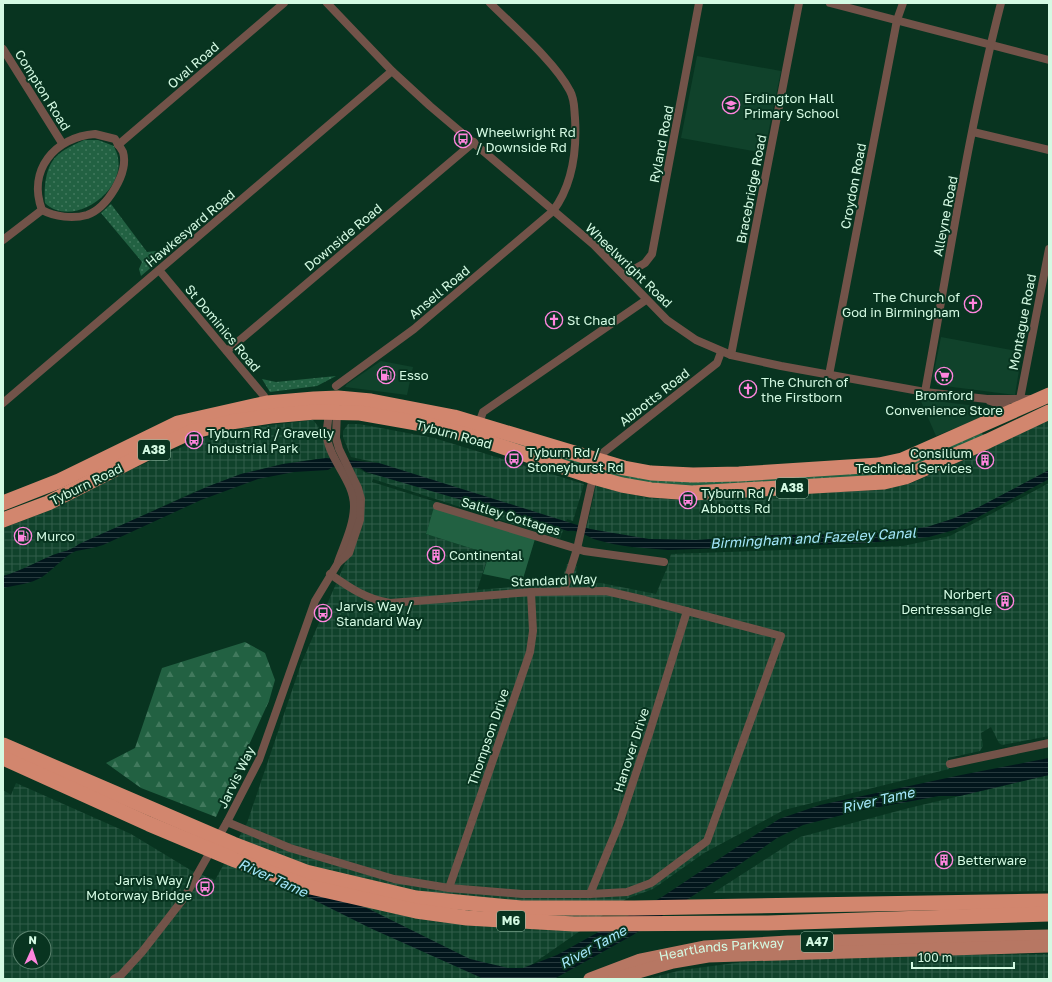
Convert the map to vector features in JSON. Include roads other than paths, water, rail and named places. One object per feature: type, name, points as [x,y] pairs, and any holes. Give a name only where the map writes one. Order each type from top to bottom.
[{"type":"highway","name":"Tyburn Road","points":[[3,503],[59,481],[178,423],[267,403],[331,403],[371,400],[479,423],[624,468],[651,473],[693,475],[879,465],[902,460],[996,420],[1019,404]]},
{"type":"highway","name":"Tyburn Road","points":[[3,520],[48,503],[164,444],[191,432],[232,422],[271,416],[331,403],[360,413],[428,425],[467,435],[593,477],[644,488],[692,493],[884,482],[919,471],[1009,432],[1047,403]]},
{"type":"highway","points":[[1019,404],[1032,413],[1047,403]]},
{"type":"highway","name":"M6","points":[[3,745],[226,841],[306,872],[416,898],[521,908],[642,908],[1049,901]]},
{"type":"highway","name":"M6","points":[[3,758],[156,827],[235,860],[299,883],[416,911],[503,921],[574,924],[768,923],[1049,914]]},
{"type":"main road","name":"Heartlands Parkway","points":[[590,979],[640,960],[704,947],[788,942],[1049,936]]},
{"type":"main road","name":"Heartlands Parkway","points":[[614,979],[673,962],[708,956],[1049,946]]},
{"type":"street","name":"Oval Road","points":[[118,145],[284,3]]},
{"type":"street","name":"Wheelwright Road","points":[[327,3],[392,72],[594,245],[646,300],[679,330],[696,340],[731,355],[924,392],[1019,404]]},
{"type":"street","name":"Ansell Road","points":[[331,403],[414,329],[553,211],[562,200],[568,186],[575,151],[572,95],[555,70],[490,3]]},
{"type":"street","name":"Ryland Road","points":[[624,275],[644,264],[652,254],[699,3]]},
{"type":"street","name":"Bracebridge Road","points":[[731,355],[799,3]]},
{"type":"street","points":[[830,3],[1049,60]]},
{"type":"street","name":"Croydon Road","points":[[829,374],[897,20],[903,3]]},
{"type":"street","name":"Alleyne Road","points":[[924,392],[990,45],[1001,3]]},
{"type":"street","name":"Compton Road","points":[[3,49],[62,143]]},
{"type":"street","name":"Hawkesyard Road","points":[[3,403],[392,72]]},
{"type":"street","points":[[973,132],[1049,150]]},
{"type":"street","points":[[95,134],[115,139],[123,151],[124,166],[116,188],[96,209],[89,214],[77,217],[49,214],[42,210],[37,193],[37,183],[46,161],[62,143],[75,137],[95,134]]},
{"type":"street","name":"Downside Road","points":[[226,351],[474,142]]},
{"type":"street","points":[[3,240],[42,210]]},
{"type":"street","name":"Montague Road","points":[[1019,404],[1049,250]]},
{"type":"street","name":"St Dominics Road","points":[[159,270],[264,396],[267,403]]},
{"type":"street","points":[[479,423],[483,412],[646,300]]},
{"type":"street","name":"Abbotts Road","points":[[600,461],[604,452],[717,363],[721,352]]},
{"type":"street","name":"Wheelwright Road","points":[[987,399],[998,405],[1019,404]]},
{"type":"street","points":[[327,437],[331,403]]},
{"type":"street","points":[[331,403],[323,424],[327,437],[335,449]]},
{"type":"street","name":"Jarvis Way","points":[[331,403],[337,429],[335,449],[354,505],[350,528],[338,563]]},
{"type":"street","points":[[996,420],[999,414],[998,405]]},
{"type":"street","points":[[337,429],[346,418],[360,413]]},
{"type":"street","name":"Jarvis Way","points":[[114,979],[121,975],[142,952],[184,898],[227,822],[259,760],[315,601],[330,574],[338,563],[349,553],[360,520],[361,499],[353,476],[335,449]]},
{"type":"street","name":"Saltley Cottages","points":[[577,549],[593,477]]},
{"type":"street","name":"Saltley Cottages","points":[[437,506],[577,549],[664,562]]},
{"type":"street","points":[[564,590],[577,549]]},
{"type":"street","name":"Standard Way","points":[[330,574],[360,594],[375,600],[390,603],[564,590],[606,591],[782,636],[707,841],[651,883],[627,892],[590,894]]},
{"type":"street","name":"Thompson Drive","points":[[449,888],[530,652],[533,631],[531,592]]},
{"type":"street","name":"Hanover Drive","points":[[590,894],[625,808],[686,611]]},
{"type":"street","points":[[950,764],[1049,743]]},
{"type":"street","points":[[227,822],[290,848],[319,858],[394,878],[449,888],[522,894],[590,894]]},
{"type":"water","name":"Birmingham and Fazeley Canal","points":[[326,458],[379,463],[590,529],[649,539],[696,540],[778,535],[861,534],[927,527],[952,519],[979,507],[1049,470],[1049,479],[954,530],[929,537],[867,543],[668,550],[632,547],[593,539],[576,531],[568,531],[366,472],[360,468],[333,467],[328,470],[294,472],[258,479],[201,500],[103,545],[76,551],[38,579],[28,583],[3,588],[3,576],[53,555],[70,550],[79,544],[209,486],[241,474],[283,464]]},
{"type":"water","name":"River Tame","points":[[1049,758],[1049,775],[960,796],[939,796],[858,811],[803,825],[777,838],[723,876],[633,935],[554,979],[484,979],[370,928],[296,891],[141,826],[257,865],[369,909],[470,959],[508,968],[523,968],[557,955],[662,897],[779,819],[820,805]]},
{"type":"place","name":"Erdington Hall Primary School","points":[[731,105]]},
{"type":"place","name":"Wheelwright Rd / Downside Rd","points":[[463,139]]},
{"type":"place","name":"The Church of God in Birmingham","points":[[973,304]]},
{"type":"place","name":"St Chad","points":[[554,320]]},
{"type":"place","name":"Esso","points":[[386,375]]},
{"type":"place","name":"Bromford Convenience Store","points":[[944,376]]},
{"type":"place","name":"The Church of the Firstborn","points":[[748,389]]},
{"type":"place","name":"Tyburn Rd / Gravelly Industrial Park","points":[[194,440]]},
{"type":"place","name":"Tyburn Rd / Stoneyhurst Rd","points":[[514,459]]},
{"type":"place","name":"Consilium Technical Services","points":[[985,460]]},
{"type":"place","name":"Tyburn Rd / Abbotts Rd","points":[[688,500]]},
{"type":"place","name":"Murco","points":[[23,536]]},
{"type":"place","name":"Continental","points":[[436,555]]},
{"type":"place","name":"Norbert Dentressangle","points":[[1005,601]]},
{"type":"place","name":"Jarvis Way / Standard Way","points":[[323,613]]},
{"type":"place","name":"Betterware","points":[[944,860]]},
{"type":"place","name":"Jarvis Way / Motorway Bridge","points":[[205,887]]}]
